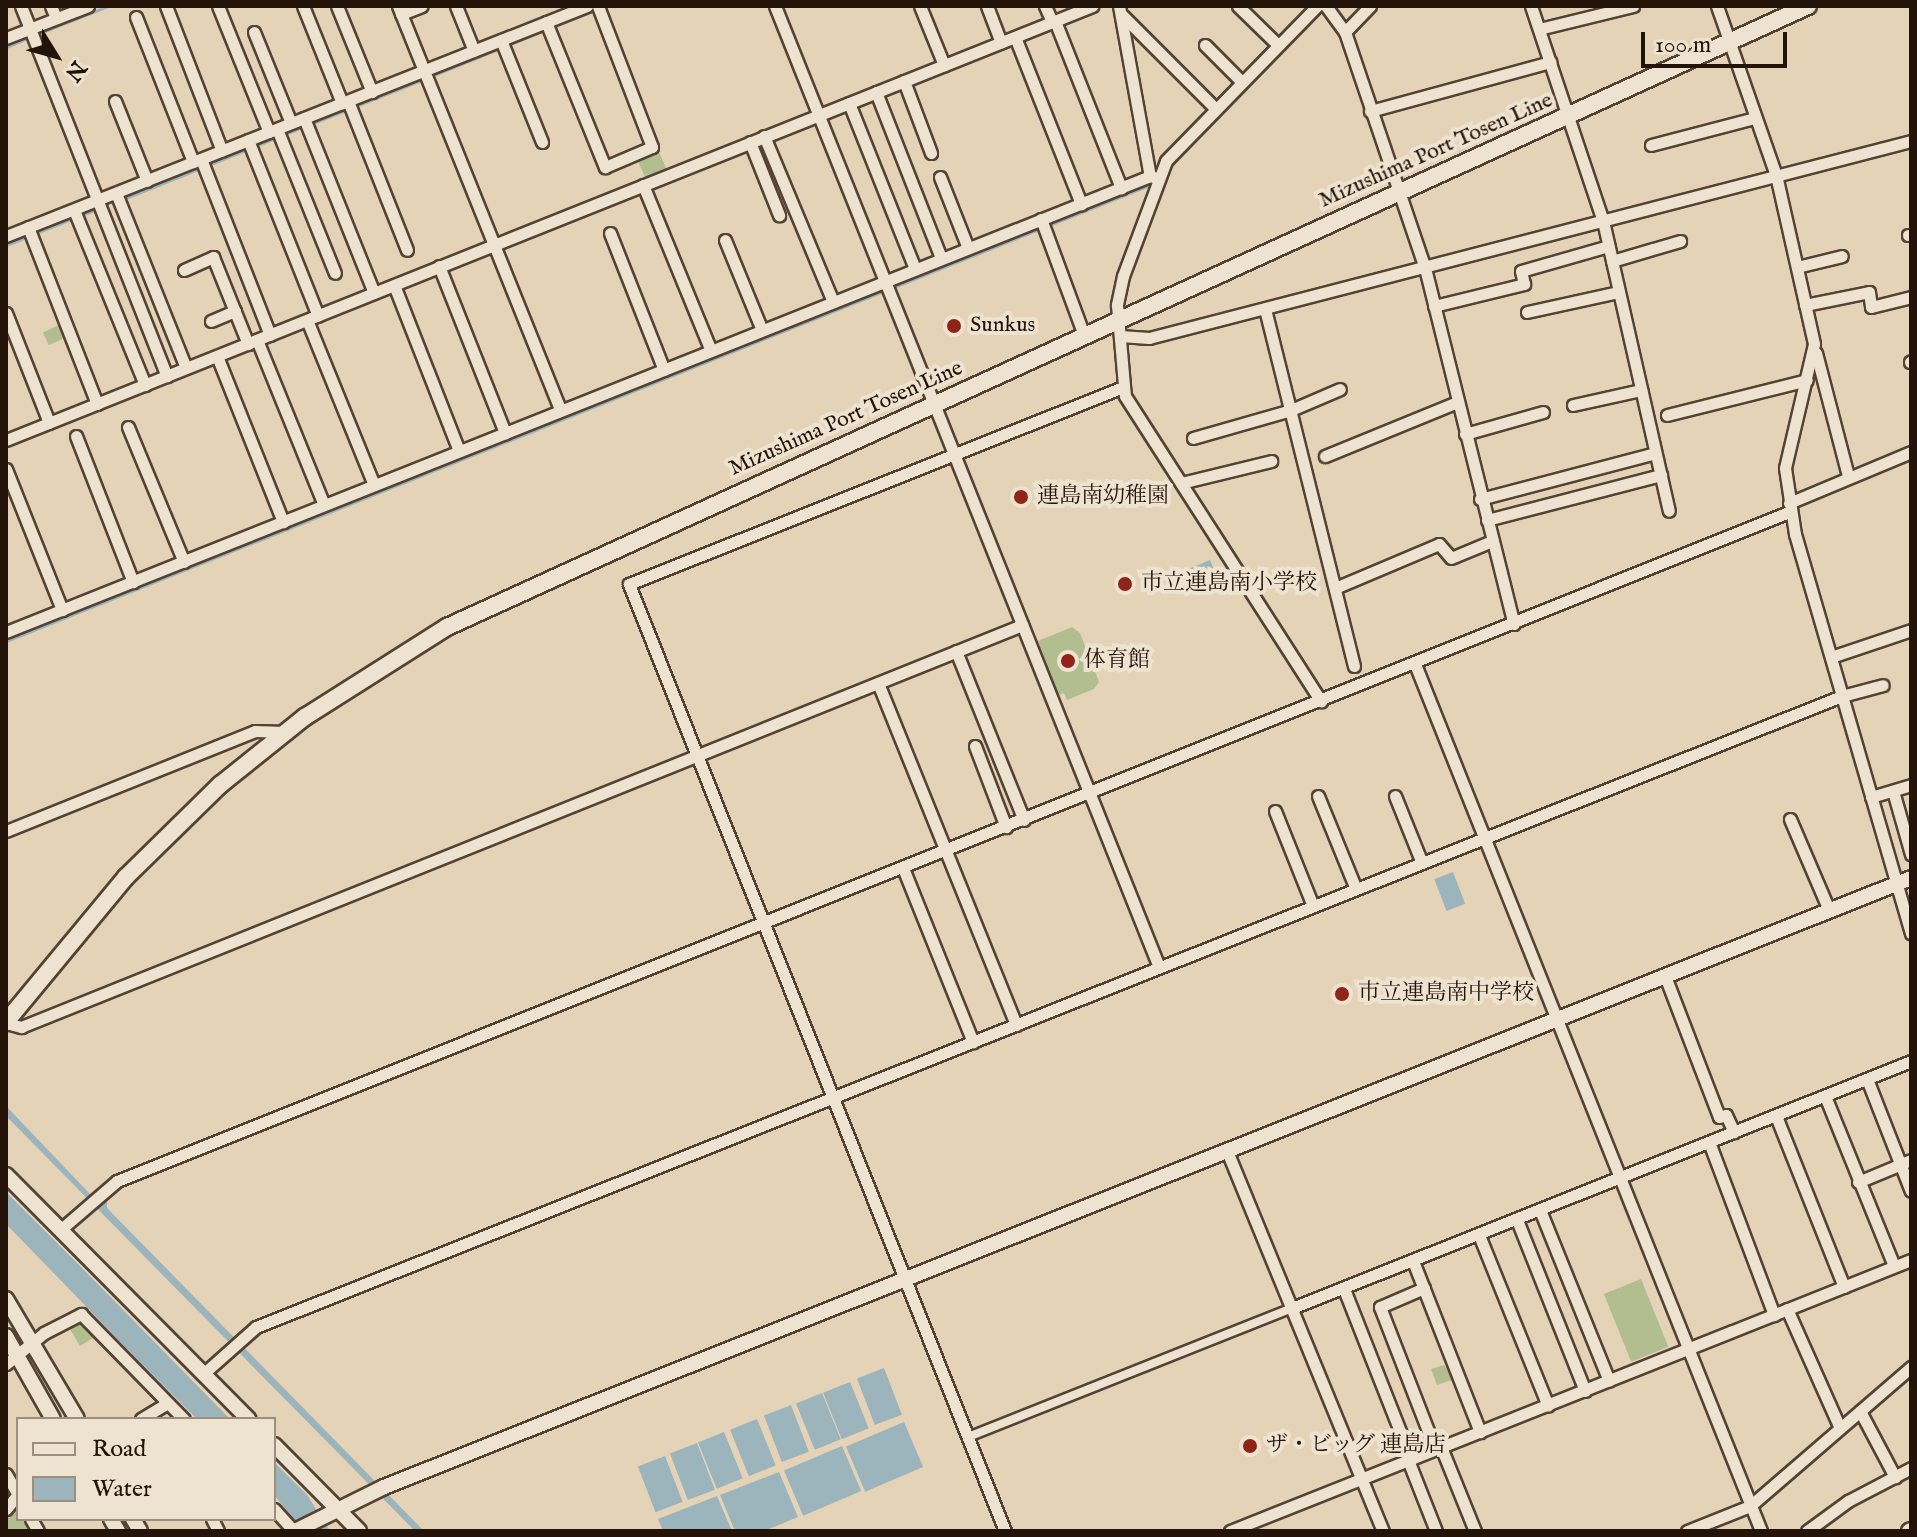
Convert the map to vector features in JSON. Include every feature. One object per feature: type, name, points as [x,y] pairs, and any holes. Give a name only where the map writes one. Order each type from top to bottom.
[{"type":"main road","name":"Mizushima Port Tosen Line","points":[[6,1023],[154,847],[285,732],[447,627],[1084,335],[1119,328],[1400,192],[1808,6]]},
{"type":"street","points":[[21,6],[167,376]]},
{"type":"street","points":[[51,6],[56,18]]},
{"type":"street","points":[[6,38],[32,33],[56,18],[88,6]]},
{"type":"street","points":[[166,6],[222,151]]},
{"type":"street","points":[[218,6],[335,273]]},
{"type":"street","points":[[303,6],[348,105],[407,250]]},
{"type":"street","points":[[337,6],[372,92]]},
{"type":"street","points":[[422,6],[399,10],[560,410]]},
{"type":"street","points":[[456,6],[474,51]]},
{"type":"street","points":[[6,236],[30,232],[100,205],[147,181],[200,164],[222,151],[250,145],[291,123],[306,123],[372,92],[425,75],[474,51],[548,27],[587,6]]},
{"type":"street","points":[[775,6],[1159,967]]},
{"type":"street","points":[[920,6],[944,65]]},
{"type":"street","points":[[987,6],[1001,42]]},
{"type":"street","points":[[1045,6],[1121,188]]},
{"type":"street","points":[[6,440],[1092,6]]},
{"type":"street","points":[[1238,6],[1278,45]]},
{"type":"street","points":[[1317,6],[1173,151],[1153,177],[1118,292],[1123,387],[1321,701]]},
{"type":"street","points":[[1326,6],[1345,32],[1425,268],[1480,499],[1514,624]]},
{"type":"street","points":[[1345,32],[1370,6]]},
{"type":"street","points":[[1531,6],[1603,221],[1669,511]]},
{"type":"street","points":[[1539,29],[1633,6]]},
{"type":"street","points":[[1717,6],[1776,175],[1848,476]]},
{"type":"street","points":[[548,27],[605,167],[652,147],[599,8]]},
{"type":"street","points":[[1120,10],[1215,108]]},
{"type":"street","points":[[1120,10],[1153,177]]},
{"type":"street","points":[[136,17],[270,335]]},
{"type":"street","points":[[254,32],[291,123]]},
{"type":"street","points":[[1015,37],[1081,204]]},
{"type":"street","points":[[502,44],[542,142]]},
{"type":"street","points":[[1205,45],[1242,82]]},
{"type":"street","points":[[1370,111],[1550,62]]},
{"type":"street","points":[[904,81],[931,153]]},
{"type":"street","points":[[876,92],[941,258]]},
{"type":"street","points":[[115,101],[147,181]]},
{"type":"street","points":[[849,103],[915,269]]},
{"type":"street","points":[[1651,145],[1755,118]]},
{"type":"street","points":[[306,123],[374,293]]},
{"type":"street","points":[[764,136],[833,302]]},
{"type":"street","points":[[1119,328],[1149,338],[1911,141]]},
{"type":"street","points":[[750,142],[779,215]]},
{"type":"street","points":[[250,145],[374,485]]},
{"type":"street","points":[[940,177],[968,248]]},
{"type":"street","points":[[6,632],[833,302],[886,286],[941,258],[1042,224],[1081,204],[1153,177]]},
{"type":"street","points":[[643,185],[711,351]]},
{"type":"street","points":[[118,197],[186,368]]},
{"type":"street","points":[[76,214],[145,385]]},
{"type":"street","points":[[1042,224],[1084,335]]},
{"type":"street","points":[[30,232],[97,404]]},
{"type":"street","points":[[610,233],[664,370]]},
{"type":"street","points":[[725,240],[762,330]]},
{"type":"street","points":[[1612,261],[1680,241]]},
{"type":"street","points":[[1434,306],[1524,284],[1521,271],[1609,246]]},
{"type":"street","points":[[1797,267],[1842,256]]},
{"type":"street","points":[[184,270],[213,257],[324,505]]},
{"type":"street","points":[[439,266],[505,433]]},
{"type":"street","points":[[394,285],[459,451]]},
{"type":"street","points":[[1527,312],[1619,292]]},
{"type":"street","points":[[1805,305],[1869,292],[1871,307],[1911,297]]},
{"type":"street","points":[[1265,309],[1354,666]]},
{"type":"street","points":[[211,321],[235,311]]},
{"type":"street","points":[[6,313],[49,423]]},
{"type":"street","points":[[1814,344],[1785,468],[1790,507],[1911,934]]},
{"type":"street","points":[[217,356],[283,522]]},
{"type":"street","points":[[1667,415],[1807,380]]},
{"type":"street","points":[[1003,1530],[907,1279],[629,584],[1123,387]]},
{"type":"street","points":[[1193,438],[1291,410],[1340,389]]},
{"type":"street","points":[[1573,405],[1641,390]]},
{"type":"street","points":[[1325,456],[1457,402]]},
{"type":"street","points":[[1465,434],[1543,412]]},
{"type":"street","points":[[128,427],[184,562]]},
{"type":"street","points":[[76,436],[133,582]]},
{"type":"street","points":[[60,1230],[117,1181],[1514,624],[1790,507],[1848,476],[1911,452]]},
{"type":"street","points":[[1480,499],[1655,453]]},
{"type":"street","points":[[1181,483],[1271,461]]},
{"type":"street","points":[[6,469],[62,610]]},
{"type":"street","points":[[1487,520],[1661,475]]},
{"type":"street","points":[[1335,588],[1439,544],[1451,558],[1492,541]]},
{"type":"street","points":[[6,1023],[21,1027],[1022,625]]},
{"type":"street","points":[[1831,657],[1911,630]]},
{"type":"street","points":[[956,651],[1024,820]]},
{"type":"street","points":[[1415,664],[1761,1531]]},
{"type":"street","points":[[878,683],[1016,1025]]},
{"type":"street","points":[[203,1374],[256,1327],[1842,696],[1883,685]]},
{"type":"street","points":[[6,831],[255,731],[285,732]]},
{"type":"street","points":[[975,746],[1006,827]]},
{"type":"street","points":[[1871,797],[1911,785]]},
{"type":"street","points":[[1893,791],[1911,854]]},
{"type":"street","points":[[1318,796],[1356,889]]},
{"type":"street","points":[[1395,796],[1422,863]]},
{"type":"street","points":[[1275,811],[1313,906]]},
{"type":"street","points":[[1790,819],[1829,910]]},
{"type":"street","points":[[903,868],[973,1042]]},
{"type":"street","points":[[276,1511],[296,1531],[380,1489],[1911,878]]},
{"type":"street","points":[[1665,976],[1719,1117],[1726,1115],[1734,1132]]},
{"type":"street","points":[[968,1437],[1911,1061]]},
{"type":"street","points":[[1867,1079],[1906,1162],[1911,1191]]},
{"type":"street","points":[[1825,1096],[1894,1266]]},
{"type":"street","points":[[1776,1116],[1844,1287]]},
{"type":"street","points":[[1709,1142],[1774,1315]]},
{"type":"street","points":[[1227,1151],[1383,1531]]},
{"type":"street","points":[[1858,1182],[1906,1162]]},
{"type":"street","points":[[6,1175],[246,1417]]},
{"type":"street","points":[[1540,1210],[1609,1381]]},
{"type":"street","points":[[1517,1220],[1585,1391]]},
{"type":"street","points":[[1479,1235],[1548,1406]]},
{"type":"street","points":[[1230,1531],[1911,1260]]},
{"type":"street","points":[[1413,1261],[1480,1432]]},
{"type":"street","points":[[1424,1288],[1380,1307],[1475,1531]]},
{"type":"street","points":[[1344,1289],[1436,1531]]},
{"type":"street","points":[[6,1299],[76,1417]]},
{"type":"street","points":[[1787,1309],[1840,1428]]},
{"type":"street","points":[[11,1360],[33,1342],[81,1314],[182,1417]]},
{"type":"street","points":[[6,1336],[11,1360],[52,1417]]},
{"type":"street","points":[[1687,1531],[1750,1506],[1911,1367]]},
{"type":"street","points":[[149,1417],[168,1403]]},
{"type":"street","points":[[1860,1411],[1895,1477]]},
{"type":"street","points":[[276,1447],[333,1515],[359,1531]]},
{"type":"street","points":[[1807,1531],[1911,1468]]},
{"type":"street","points":[[1264,1517],[1270,1531]]},
{"type":"green space","points":[[659,152],[668,172],[647,181],[638,161]]},
{"type":"green space","points":[[61,324],[67,337],[49,345],[43,332]]},
{"type":"green space","name":"体育館","points":[[1072,627],[1080,633],[1099,682],[1094,689],[1067,700],[1064,693],[1059,695],[1038,641]]},
{"type":"green space","points":[[1641,1279],[1668,1347],[1631,1362],[1604,1294]]},
{"type":"green space","points":[[79,1318],[98,1335],[80,1346],[67,1324]]},
{"type":"green space","points":[[1444,1365],[1455,1379],[1437,1385],[1431,1369]]},
{"type":"green space","points":[[15,1504],[16,1521],[28,1521],[34,1531],[6,1531],[6,1515]]},
{"type":"water","points":[[1210,560],[1218,579],[1185,593],[1177,574]]},
{"type":"water","points":[[1453,872],[1465,904],[1447,911],[1434,879]]},
{"type":"water","points":[[6,1106],[91,1195],[107,1197],[107,1208],[424,1531],[415,1531],[6,1116]]},
{"type":"water","points":[[6,1192],[228,1417],[195,1417],[6,1224]]},
{"type":"water","points":[[884,1368],[902,1415],[875,1425],[857,1378]]},
{"type":"water","points":[[850,1382],[869,1428],[842,1439],[823,1393]]},
{"type":"water","points":[[822,1393],[841,1439],[815,1450],[796,1403]]},
{"type":"water","points":[[791,1405],[809,1452],[782,1462],[764,1415]]},
{"type":"water","points":[[757,1419],[776,1465],[749,1476],[730,1430]]},
{"type":"water","points":[[904,1422],[923,1467],[865,1492],[846,1447]]},
{"type":"water","points":[[724,1432],[743,1478],[717,1489],[698,1442]]},
{"type":"water","points":[[697,1443],[715,1490],[688,1500],[670,1453]]},
{"type":"water","points":[[842,1446],[861,1491],[803,1516],[784,1471]]},
{"type":"water","points":[[665,1456],[683,1502],[655,1512],[638,1466]]},
{"type":"water","points":[[276,1464],[307,1495],[330,1531],[304,1531],[276,1497]]},
{"type":"water","points":[[779,1472],[798,1517],[764,1531],[735,1531],[720,1495]]},
{"type":"water","points":[[717,1496],[732,1531],[663,1531],[658,1519]]},
{"type":"waterway","points":[[37,34],[108,6]]},
{"type":"waterway","points":[[431,76],[595,10]]},
{"type":"waterway","points":[[6,47],[30,37]]},
{"type":"waterway","points":[[353,107],[424,79]]},
{"type":"waterway","points":[[282,135],[346,110]]},
{"type":"waterway","points":[[208,165],[275,138]]},
{"type":"waterway","points":[[1167,171],[1177,158]]},
{"type":"waterway","points":[[123,199],[201,168]]},
{"type":"waterway","points":[[6,641],[1147,186]]},
{"type":"waterway","points":[[33,234],[97,209]]},
{"type":"waterway","points":[[6,245],[26,237]]},
{"type":"place","name":"Sunkus","points":[[954,326]]},
{"type":"place","name":"連島南幼稚園","points":[[1021,497]]},
{"type":"place","name":"市立連島南小学校","points":[[1125,584]]},
{"type":"place","name":"体育館","points":[[1068,661]]},
{"type":"place","name":"市立連島南中学校","points":[[1342,994]]},
{"type":"place","name":"ザ・ビッグ 連島店","points":[[1250,1446]]}]
